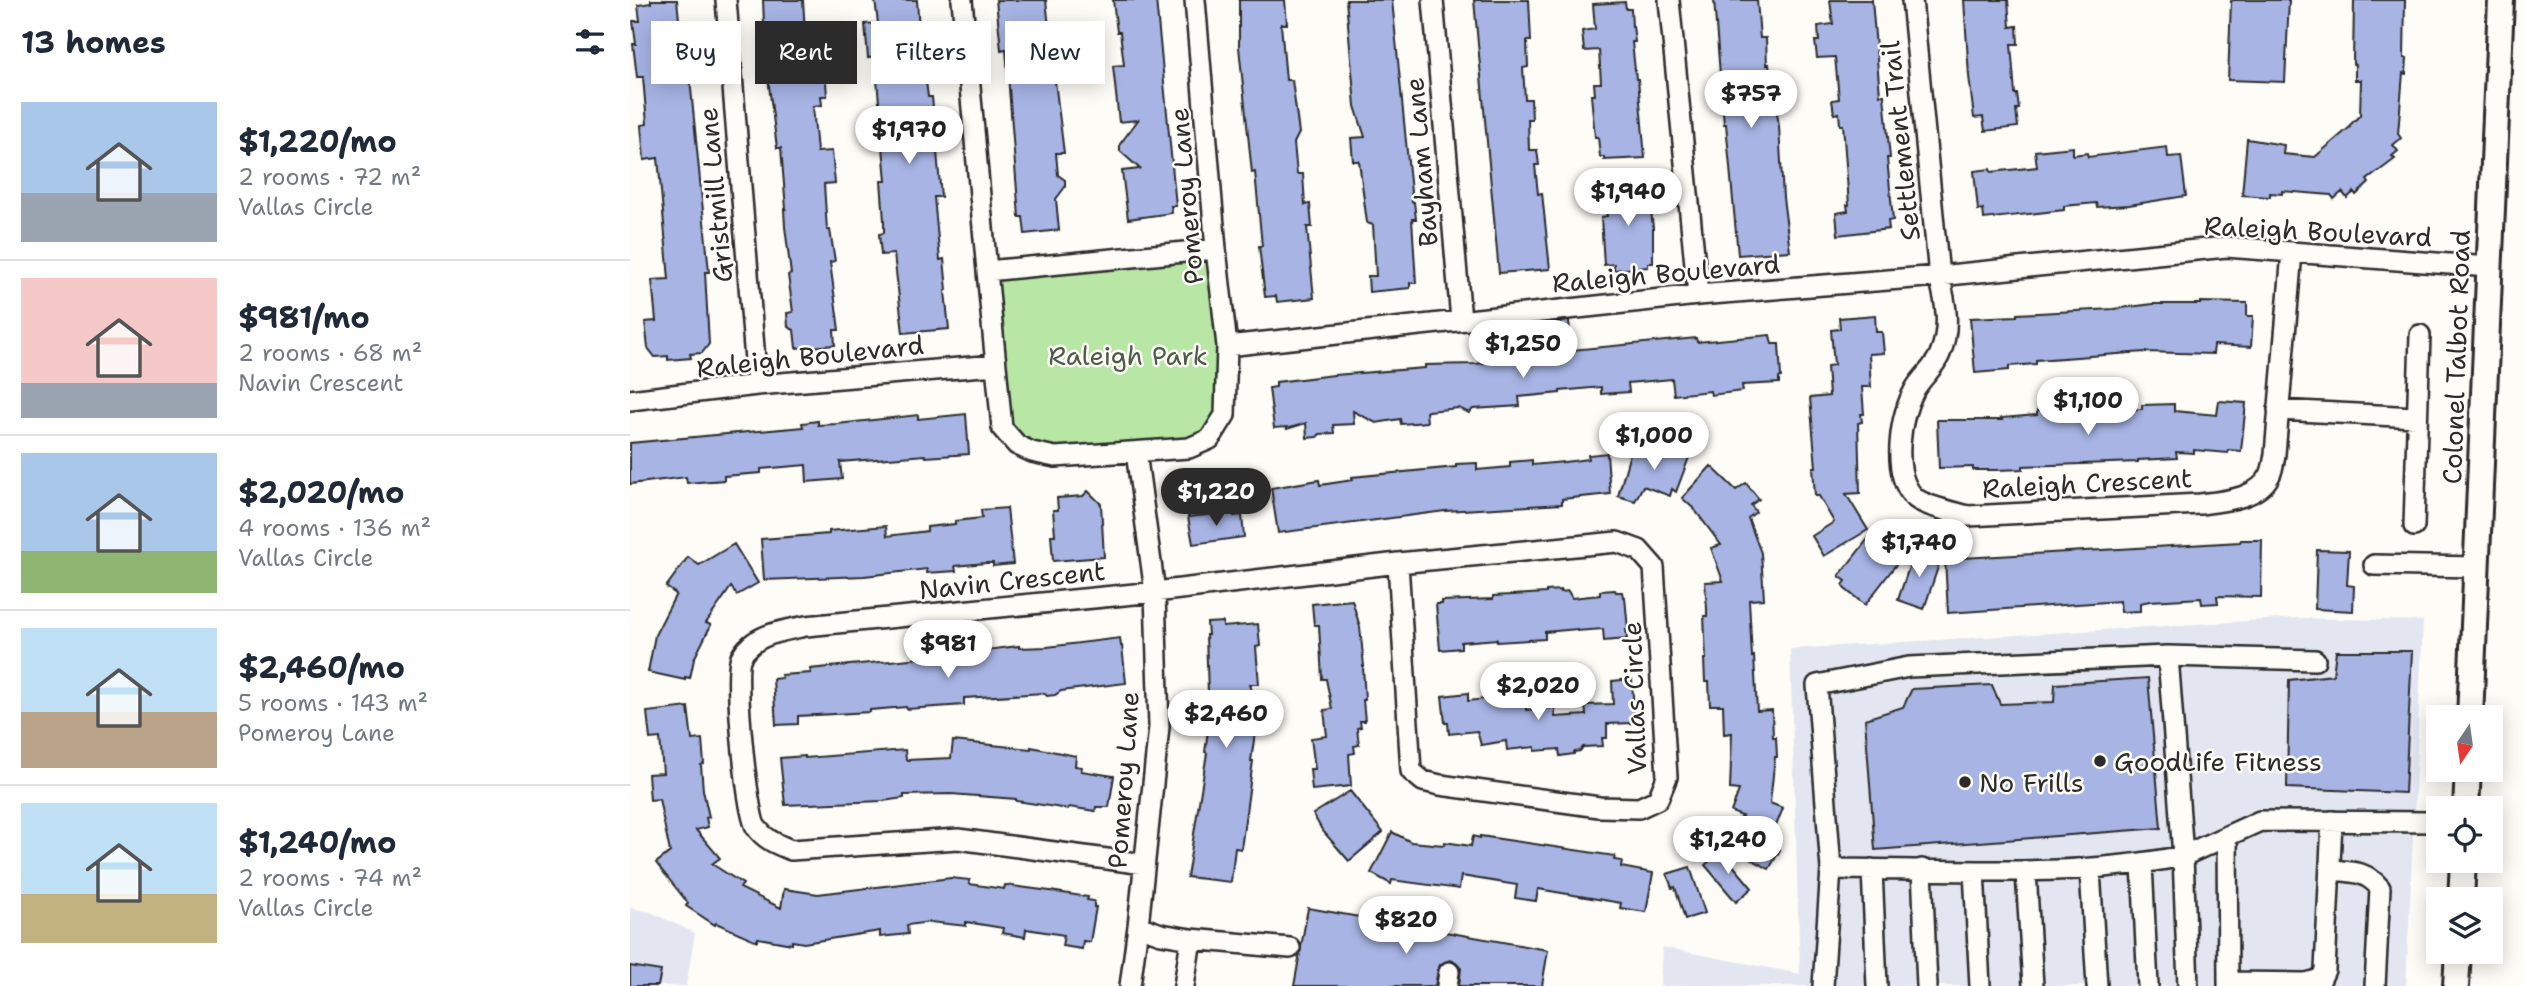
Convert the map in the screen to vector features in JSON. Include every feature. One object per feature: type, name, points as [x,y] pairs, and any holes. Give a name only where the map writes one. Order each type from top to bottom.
[{"type":"main road","name":"Colonel Talbot Road","points":[[2471,705],[2501,0]]},
{"type":"main road","points":[[2456,986],[2457,964]]},
{"type":"street","name":"Gristmill Lane","points":[[726,0],[757,386]]},
{"type":"street","points":[[962,0],[1002,428],[1017,445],[1032,452],[1055,457],[1189,448],[1210,439],[1225,415],[1227,346]]},
{"type":"street","name":"Pomeroy Lane","points":[[1195,0],[1216,250],[1227,346]]},
{"type":"street","name":"Bayham Lane","points":[[1433,0],[1461,320]]},
{"type":"street","points":[[1670,0],[1698,295]]},
{"type":"street","name":"Settlement Trail","points":[[1912,0],[1939,276]]},
{"type":"street","name":"Raleigh Boulevard","points":[[1227,346],[1698,295],[1939,276],[2226,247],[2489,267]]},
{"type":"street","points":[[987,271],[1216,250]]},
{"type":"street","name":"Raleigh Crescent","points":[[1939,276],[1948,310],[1940,356],[1915,389],[1901,425],[1899,440],[1905,480],[1913,497],[1968,516],[2200,504],[2234,499],[2253,492],[2269,477],[2276,454],[2291,252]]},
{"type":"street","points":[[2414,526],[2420,335]]},
{"type":"street","name":"Raleigh Boulevard","points":[[630,400],[995,365]]},
{"type":"street","points":[[2278,410],[2416,417]]},
{"type":"street","name":"Pomeroy Lane","points":[[1129,986],[1159,727],[1154,592],[1136,452]]},
{"type":"street","name":"Vallas Circle","points":[[1154,592],[1398,563],[1617,542],[1640,550],[1654,567],[1667,777],[1658,799],[1639,808],[1599,807],[1440,785],[1423,781],[1411,771],[1398,563]]},
{"type":"street","points":[[2374,565],[2476,567]]},
{"type":"street","name":"Navin Crescent","points":[[1144,864],[958,839],[791,850],[769,841],[754,825],[741,736],[737,678],[740,659],[748,647],[768,635],[806,626],[1154,592]]},
{"type":"street","points":[[2168,656],[2183,856],[2188,986]]},
{"type":"street","points":[[1823,986],[1831,869],[1817,685],[1909,667],[2168,656],[2315,660]]},
{"type":"street","points":[[1831,869],[2026,872],[2090,870],[2183,856],[2260,821],[2426,822]]},
{"type":"street","points":[[2227,836],[2228,984],[2306,983],[2321,979],[2325,970],[2332,821]]},
{"type":"street","points":[[2142,864],[2148,986]]},
{"type":"street","points":[[1872,869],[1877,986]]},
{"type":"street","points":[[1922,869],[1927,986]]},
{"type":"street","points":[[2090,870],[2097,986]]},
{"type":"street","points":[[2330,870],[2360,873],[2372,878],[2380,888],[2375,986]]},
{"type":"street","points":[[1974,871],[1980,986]]},
{"type":"street","points":[[2026,872],[2033,986]]},
{"type":"street","points":[[1138,926],[1161,934],[1191,939],[1290,948]]},
{"type":"street","points":[[1184,986],[1191,939]]},
{"type":"shaded area","points":[[2297,618],[2423,621],[2406,986],[1660,986],[1662,947],[1800,974],[1790,649]]},
{"type":"shaded area","points":[[630,908],[650,912],[695,933],[686,986],[630,986]]},
{"type":"green space","name":"Raleigh Park","points":[[1216,249],[1225,415],[1210,439],[1055,457],[1002,428],[987,271]]},
{"type":"building","points":[[651,0],[677,0],[679,21],[651,21],[651,84],[691,84],[709,272],[705,272],[709,344],[702,353],[690,354],[691,358],[668,360],[668,356],[655,357],[648,348],[645,322],[656,321],[652,280],[669,279],[658,158],[644,160],[641,125],[647,124],[643,77],[637,77],[633,44],[636,44],[633,21],[640,21],[638,5],[651,3]]},
{"type":"building","points":[[763,0],[803,0],[804,21],[764,21]]},
{"type":"building","points":[[875,0],[917,0],[918,21],[878,21]]},
{"type":"building","points":[[996,0],[1046,0],[1048,21],[1005,21],[1005,49],[1001,50]]},
{"type":"building","points":[[1113,0],[1156,0],[1176,206],[1171,206],[1172,213],[1128,219],[1122,171],[1140,169],[1120,151],[1120,144],[1138,120],[1119,122],[1113,66],[1124,65]]},
{"type":"building","points":[[1239,0],[1285,0],[1287,24],[1281,24],[1286,80],[1292,80],[1299,133],[1294,143],[1297,174],[1303,174],[1305,205],[1310,204],[1312,227],[1307,227],[1314,298],[1277,302],[1276,296],[1265,297],[1255,172],[1252,173],[1239,47]]},
{"type":"building","points":[[1346,0],[1392,0],[1412,202],[1416,219],[1412,219],[1416,283],[1410,283],[1410,288],[1369,292],[1368,276],[1376,276],[1373,225],[1367,223],[1359,161],[1353,161],[1351,138],[1365,137],[1355,106]]},
{"type":"building","points":[[1474,0],[1529,0],[1531,41],[1527,41],[1528,67],[1523,68],[1525,99],[1531,99],[1532,119],[1528,119],[1529,150],[1537,150],[1539,165],[1535,165],[1538,194],[1542,193],[1550,269],[1499,273]]},
{"type":"building","points":[[1714,0],[1757,0],[1760,38],[1766,38],[1767,65],[1769,64],[1779,126],[1783,198],[1790,251],[1738,255]]},
{"type":"building","points":[[1830,0],[1872,0],[1880,95],[1884,95],[1890,158],[1887,158],[1893,220],[1888,221],[1889,229],[1838,235],[1836,213],[1848,211],[1849,205],[1843,125],[1840,125],[1839,113],[1834,114],[1832,100],[1839,99],[1835,57],[1817,58],[1815,41],[1819,41],[1818,26],[1833,24]]},
{"type":"building","points":[[1964,0],[2008,0],[2010,27],[2017,26],[2018,44],[2011,44],[2015,94],[2019,109],[2016,109],[2018,127],[1985,131],[1983,117],[1974,118]]},
{"type":"building","points":[[2289,0],[2285,82],[2228,80],[2231,1]]},
{"type":"building","points":[[2354,0],[2405,0],[2406,74],[2403,73],[2398,134],[2401,138],[2393,145],[2398,151],[2392,156],[2395,159],[2367,180],[2369,183],[2356,195],[2354,192],[2347,198],[2342,192],[2334,199],[2331,195],[2282,191],[2282,194],[2270,193],[2270,197],[2242,195],[2247,139],[2284,145],[2283,154],[2315,157],[2360,115],[2361,80],[2355,80],[2353,64]]},
{"type":"building","points":[[1625,2],[1626,9],[1631,9],[1645,158],[1604,160],[1604,157],[1600,157],[1598,137],[1595,137],[1591,95],[1595,95],[1594,83],[1601,83],[1599,50],[1584,51],[1582,31],[1595,29],[1593,4]]},
{"type":"building","points":[[865,24],[871,24],[871,58],[868,58]]},
{"type":"building","points":[[769,84],[826,84],[827,96],[821,96],[822,105],[813,106],[817,152],[832,151],[835,183],[824,184],[827,230],[830,230],[835,261],[830,262],[839,330],[834,330],[835,345],[796,348],[794,330],[788,327],[787,313],[793,312],[788,275],[791,274],[785,227],[781,148],[777,148]]},
{"type":"building","points":[[877,84],[926,84],[928,97],[932,97],[941,197],[934,197],[940,260],[944,259],[949,329],[903,333],[894,254],[881,255],[879,234],[884,233],[884,221],[881,181],[886,181]]},
{"type":"building","points":[[1009,84],[1055,84],[1064,153],[1056,153],[1058,175],[1065,180],[1065,187],[1056,199],[1059,230],[1025,234],[1023,217],[1019,217]]},
{"type":"building","points":[[2073,147],[2073,155],[2087,153],[2088,157],[2167,147],[2168,157],[2181,156],[2186,196],[2129,205],[2097,207],[2096,203],[2064,206],[2064,210],[1984,219],[1983,209],[1978,210],[1974,171],[2037,167],[2035,151]]},
{"type":"building","points":[[1647,181],[1653,227],[1653,263],[1648,263],[1648,267],[1614,270],[1614,264],[1604,265],[1601,217],[1607,216],[1606,207],[1613,206],[1611,185]]},
{"type":"building","points":[[2200,302],[2247,303],[2247,316],[2253,316],[2251,347],[2214,345],[2213,354],[2145,352],[2036,360],[2036,364],[2009,366],[2009,370],[1975,373],[1970,318]]},
{"type":"building","points":[[1875,315],[1876,332],[1882,332],[1884,353],[1869,354],[1871,387],[1862,387],[1864,414],[1861,414],[1862,422],[1858,423],[1860,493],[1846,494],[1868,530],[1824,556],[1812,536],[1834,522],[1819,496],[1815,496],[1813,467],[1816,467],[1810,398],[1829,396],[1827,366],[1834,365],[1831,330],[1840,329],[1839,318]]},
{"type":"building","points":[[1569,321],[1572,350],[1696,338],[1697,342],[1770,335],[1772,344],[1779,344],[1781,377],[1779,383],[1742,385],[1743,391],[1711,395],[1710,391],[1674,395],[1672,379],[1628,383],[1629,392],[1601,394],[1601,387],[1560,391],[1519,397],[1520,406],[1473,409],[1469,413],[1459,408],[1428,411],[1427,422],[1401,424],[1400,419],[1376,423],[1353,411],[1354,424],[1333,425],[1334,433],[1320,434],[1317,437],[1307,438],[1306,423],[1287,429],[1274,428],[1269,388],[1276,387],[1276,382],[1425,368],[1425,365],[1475,364],[1559,354],[1556,323]]},
{"type":"building","points":[[2219,401],[2246,403],[2241,451],[2228,450],[2228,453],[2194,450],[2194,453],[2176,452],[2177,458],[2023,466],[2023,469],[1939,468],[1937,420],[2002,420],[2001,418],[2037,415],[2037,411],[2142,409],[2142,405],[2174,404],[2174,411],[2217,415]]},
{"type":"building","points":[[966,414],[969,454],[840,462],[842,479],[807,482],[806,465],[761,469],[761,473],[724,476],[724,480],[687,483],[686,477],[630,484],[630,443],[803,427],[802,423],[818,421],[818,425],[918,415],[918,419]]},
{"type":"building","points":[[1671,445],[1691,452],[1676,492],[1672,489],[1670,496],[1643,486],[1635,501],[1618,496],[1631,450],[1639,453],[1640,448],[1667,456]]},
{"type":"building","points":[[1607,453],[1610,494],[1562,499],[1562,504],[1445,511],[1278,533],[1271,488],[1319,480],[1320,485],[1353,480],[1352,477],[1456,467],[1456,464],[1477,463],[1477,470],[1510,467],[1510,462],[1532,460],[1532,465],[1589,459],[1588,455]]},
{"type":"building","points":[[1711,466],[1736,490],[1746,483],[1759,499],[1751,505],[1756,512],[1748,518],[1761,553],[1764,599],[1749,600],[1752,657],[1754,656],[1757,711],[1772,710],[1773,737],[1776,737],[1777,757],[1770,803],[1783,808],[1769,844],[1780,850],[1769,869],[1726,845],[1742,816],[1731,812],[1739,790],[1730,789],[1732,733],[1724,734],[1723,705],[1710,705],[1704,659],[1704,616],[1707,616],[1705,582],[1723,581],[1711,548],[1721,545],[1694,509],[1682,498]]},
{"type":"building","points":[[1088,491],[1101,504],[1104,557],[1053,561],[1051,535],[1055,535],[1053,510],[1058,510],[1057,498],[1083,496]]},
{"type":"building","points":[[1007,508],[1013,564],[955,566],[956,571],[927,573],[927,569],[864,576],[764,580],[761,539],[886,526],[887,536],[927,531],[927,527],[982,518],[981,510]]},
{"type":"building","points":[[1233,512],[1234,516],[1242,515],[1244,537],[1193,544],[1188,517]]},
{"type":"building","points":[[1871,535],[1880,549],[1884,544],[1901,558],[1865,605],[1845,589],[1843,585],[1846,581],[1839,576]]},
{"type":"building","points":[[2262,540],[2261,597],[2217,596],[2218,603],[2202,604],[2201,598],[2150,601],[2140,603],[2140,611],[2121,612],[2120,601],[1948,613],[1945,559]]},
{"type":"building","points":[[734,544],[758,583],[737,595],[731,587],[706,623],[711,625],[694,659],[690,678],[685,677],[685,680],[648,672],[655,635],[676,594],[666,587],[688,557],[699,565]]},
{"type":"building","points":[[1915,549],[1941,558],[1924,609],[1898,600]]},
{"type":"building","points":[[2317,550],[2349,551],[2347,585],[2354,586],[2353,611],[2315,609]]},
{"type":"building","points":[[1568,591],[1572,598],[1600,595],[1600,591],[1622,592],[1625,597],[1627,639],[1604,641],[1603,629],[1577,629],[1545,632],[1545,639],[1461,642],[1461,648],[1440,650],[1436,604],[1442,604],[1442,601],[1493,599],[1493,596]]},
{"type":"building","points":[[1352,600],[1360,627],[1365,721],[1360,721],[1361,727],[1357,728],[1359,745],[1354,746],[1355,753],[1349,754],[1351,786],[1312,790],[1310,769],[1315,769],[1311,738],[1327,736],[1324,710],[1332,709],[1326,679],[1322,679],[1319,625],[1314,625],[1312,604]]},
{"type":"building","points":[[1223,622],[1223,627],[1258,624],[1260,646],[1256,647],[1259,684],[1250,684],[1255,703],[1253,761],[1241,849],[1235,848],[1231,882],[1187,877],[1207,753],[1207,623]]},
{"type":"building","points":[[1120,638],[1126,683],[1061,691],[1047,696],[1044,693],[964,698],[964,705],[798,716],[798,724],[776,725],[773,679],[782,678],[781,675],[811,673],[810,669],[963,656],[962,653],[1019,646],[1047,647]]},
{"type":"building","points":[[2336,651],[2412,651],[2405,793],[2287,788],[2289,680],[2333,675]]},
{"type":"building","points":[[2148,678],[2161,828],[1875,850],[1865,719],[1903,707],[1912,689],[1992,685],[2000,704],[2054,702],[2055,684]]},
{"type":"building","points":[[1632,679],[1632,723],[1607,724],[1607,738],[1602,738],[1603,746],[1583,747],[1574,754],[1560,756],[1559,749],[1535,751],[1535,747],[1507,750],[1506,741],[1481,745],[1477,731],[1449,734],[1448,723],[1445,723],[1442,696],[1468,693],[1468,701],[1494,698],[1495,705],[1526,702],[1526,710],[1555,707],[1555,717],[1586,715],[1585,705],[1613,704],[1612,681]]},
{"type":"building","points":[[688,707],[692,740],[702,739],[703,790],[709,817],[706,818],[708,827],[696,830],[720,858],[712,864],[743,884],[740,888],[781,908],[784,889],[818,894],[951,878],[970,880],[969,884],[1004,889],[1005,885],[1050,891],[1088,897],[1087,900],[1094,901],[1096,907],[1090,942],[1083,941],[1082,949],[1062,946],[1064,935],[1026,929],[1025,937],[1002,933],[1003,928],[966,922],[966,926],[930,922],[907,925],[908,934],[880,937],[880,931],[804,943],[792,941],[792,944],[758,938],[757,941],[716,923],[715,925],[686,906],[688,903],[656,863],[670,852],[659,799],[650,800],[648,774],[663,773],[660,738],[650,739],[647,712]]},
{"type":"building","points":[[953,741],[1031,747],[1076,756],[1075,766],[1082,767],[1081,771],[1114,776],[1109,807],[1096,807],[1095,811],[1068,809],[1016,799],[951,794],[904,795],[904,798],[883,801],[785,805],[780,758],[905,750],[906,760],[951,758]]},
{"type":"building","points":[[1350,791],[1383,832],[1349,861],[1322,830],[1313,814]]},
{"type":"building","points":[[1392,832],[1411,842],[1444,845],[1445,842],[1471,846],[1473,836],[1480,836],[1615,856],[1614,860],[1622,861],[1621,867],[1653,873],[1646,912],[1620,908],[1621,903],[1538,889],[1536,901],[1515,898],[1517,885],[1461,876],[1459,889],[1392,880],[1391,884],[1371,873]]},
{"type":"building","points":[[1721,851],[1752,888],[1736,902],[1705,865]]},
{"type":"building","points":[[1690,867],[1705,913],[1685,919],[1675,887],[1672,888],[1667,874]]},
{"type":"building","points":[[1308,908],[1548,950],[1542,986],[1459,986],[1461,968],[1450,960],[1439,965],[1435,986],[1294,986]]},
{"type":"building","points":[[630,966],[661,971],[658,986],[630,986]]},
{"type":"place","name":"GoodLife Fitness","points":[[2100,761]]},
{"type":"place","name":"No Frills","points":[[1965,782]]}]
